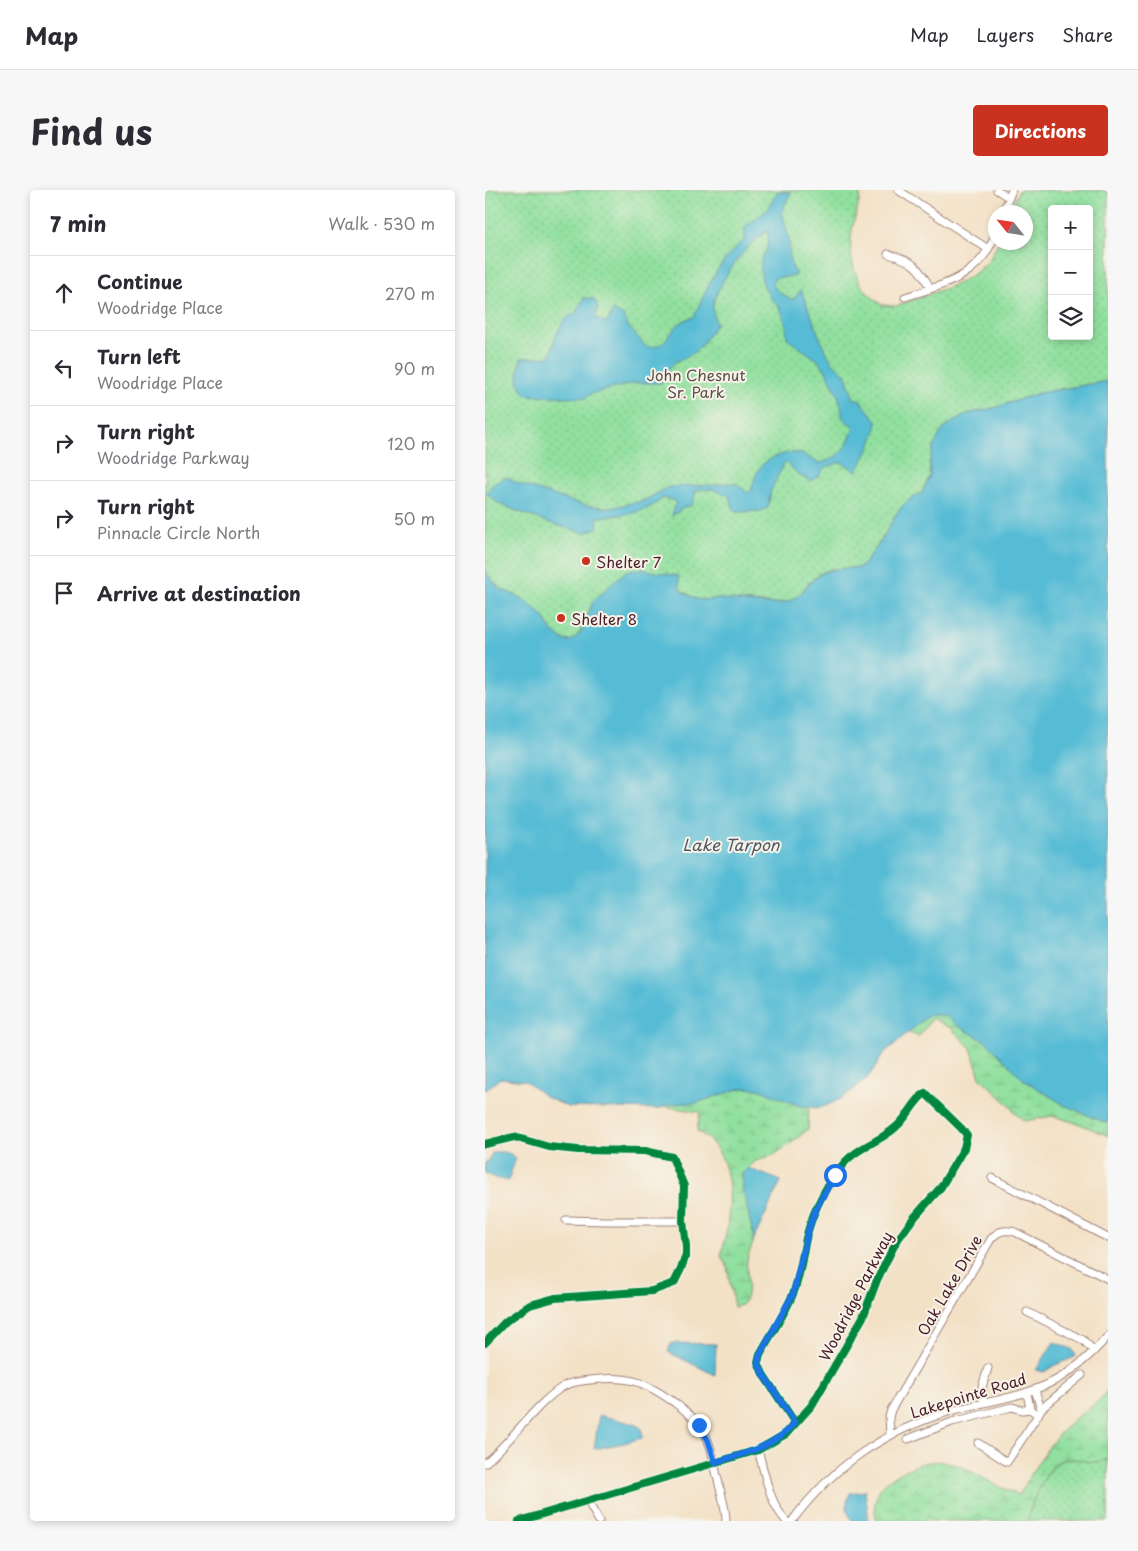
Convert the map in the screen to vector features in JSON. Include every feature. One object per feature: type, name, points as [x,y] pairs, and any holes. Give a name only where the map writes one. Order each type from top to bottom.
[{"type":"street","points":[[898,190],[988,247]]},
{"type":"street","points":[[997,190],[1010,194]]},
{"type":"street","points":[[905,296],[954,280],[979,264],[988,250]]},
{"type":"street","points":[[888,254],[900,257],[917,267],[922,272],[930,288]]},
{"type":"street","name":"Woodridge Parkway","points":[[519,1521],[758,1450],[786,1434],[812,1405],[846,1349],[863,1317],[877,1280],[896,1242],[912,1220],[941,1187],[964,1148],[967,1135],[925,1093],[918,1098],[894,1129],[863,1147],[846,1161],[820,1201],[813,1216],[793,1294],[760,1354],[758,1362],[763,1374],[795,1423]]},
{"type":"street","points":[[485,1144],[514,1137],[549,1147],[579,1150],[645,1151],[672,1157],[683,1186],[686,1254],[674,1283],[652,1291],[555,1298],[530,1305],[506,1321],[485,1342]]},
{"type":"street","points":[[992,1178],[1108,1238]]},
{"type":"street","points":[[566,1220],[605,1222],[683,1220]]},
{"type":"street","name":"Oak Lake Drive","points":[[890,1435],[889,1417],[891,1410],[996,1233],[1002,1231],[1015,1232],[1108,1279]]},
{"type":"street","points":[[1027,1312],[1083,1340],[1095,1351]]},
{"type":"street","name":"Lakepointe Road","points":[[793,1521],[815,1493],[839,1470],[890,1435],[949,1412],[1035,1390],[1055,1381],[1095,1351],[1108,1336]]},
{"type":"street","points":[[983,1402],[982,1387],[988,1368]]},
{"type":"street","points":[[978,1443],[1007,1462],[1040,1412],[1082,1375]]},
{"type":"street","points":[[485,1463],[506,1444],[547,1399],[565,1385],[605,1378],[630,1379],[649,1385],[685,1410],[699,1425],[708,1440],[715,1462],[726,1510],[726,1521]]},
{"type":"street","points":[[1035,1390],[1040,1412]]},
{"type":"street","points":[[1027,1392],[1030,1408]]},
{"type":"street","points":[[908,1439],[952,1422],[1013,1407],[1022,1410],[1030,1408],[1040,1412]]},
{"type":"street","points":[[758,1450],[773,1502],[778,1512],[786,1521]]},
{"type":"street","points":[[588,1502],[599,1521]]},
{"type":"green space","name":"John Chesnut Sr. Park","points":[[485,190],[860,190],[851,242],[853,266],[864,289],[870,295],[882,305],[897,306],[957,284],[974,274],[988,262],[994,250],[1033,250],[1033,205],[1012,205],[1019,190],[1108,190],[1108,381],[1039,393],[994,408],[967,414],[930,459],[930,475],[922,493],[903,506],[879,544],[861,567],[842,570],[831,569],[819,574],[798,597],[775,604],[719,599],[698,600],[680,590],[617,579],[584,620],[580,633],[572,641],[563,640],[551,630],[544,617],[520,597],[500,589],[485,572]]},
{"type":"green space","points":[[918,997],[1108,1116],[1108,1136],[1080,1124],[1052,1116],[1025,1121],[980,1077],[971,1048],[952,1029],[932,1018],[919,1036],[906,1031],[895,1044],[875,1060]]},
{"type":"green space","points":[[730,1075],[809,1106],[808,1129],[774,1155],[756,1161],[742,1174],[754,1238],[747,1260],[747,1295],[741,1305],[734,1307],[727,1266],[721,1256],[728,1223],[729,1188],[726,1171],[720,1155],[711,1142],[697,1131],[700,1112],[668,1107],[666,1100]]},
{"type":"green space","points":[[1108,1389],[1108,1459],[1100,1462],[1074,1459],[1061,1460],[1050,1470],[1040,1487],[1028,1521],[877,1521],[875,1504],[878,1493],[884,1484],[910,1468],[927,1463],[942,1462],[956,1465],[970,1470],[1000,1487],[1019,1495],[1036,1466],[1056,1438],[1071,1422],[1096,1403]]},
{"type":"green space","points":[[1076,1459],[1097,1462],[1108,1459],[1108,1521],[1028,1521],[1031,1506],[1049,1471],[1060,1461]]},
{"type":"water","points":[[777,192],[791,192],[782,211],[789,240],[790,261],[796,276],[775,278],[772,284],[780,293],[793,300],[801,290],[824,348],[832,362],[845,374],[854,399],[859,399],[877,421],[870,447],[856,471],[841,462],[824,468],[819,476],[810,481],[799,475],[785,462],[771,490],[768,508],[760,511],[735,512],[729,496],[713,489],[696,490],[692,505],[683,508],[672,516],[676,501],[663,498],[656,504],[640,511],[624,515],[598,517],[597,528],[584,533],[514,510],[498,503],[487,494],[492,485],[506,477],[519,484],[584,505],[611,508],[645,500],[669,487],[729,483],[737,484],[748,493],[760,467],[775,457],[786,453],[797,453],[820,463],[833,458],[842,451],[849,441],[854,427],[843,418],[839,398],[823,366],[787,338],[786,325],[780,307],[771,298],[764,286],[761,264],[762,257],[767,249],[768,231],[752,243],[722,282],[713,304],[716,324],[702,345],[692,354],[675,362],[666,372],[661,383],[634,383],[590,394],[586,398],[527,395],[520,386],[518,373],[521,358],[550,357],[555,338],[561,326],[564,321],[575,314],[584,298],[594,299],[598,307],[596,318],[607,323],[613,310],[624,316],[628,326],[645,346],[654,347],[665,341],[681,322],[694,317],[721,265],[745,240],[745,227],[767,210]]},
{"type":"water","name":"Lake Tarpon","points":[[1108,381],[1108,1124],[1064,1105],[1024,1080],[985,1041],[958,1026],[946,1016],[929,1015],[885,1052],[867,1079],[842,1098],[819,1108],[800,1106],[758,1089],[742,1088],[695,1103],[671,1104],[658,1109],[568,1107],[546,1097],[525,1081],[500,1078],[485,1091],[485,572],[500,589],[520,597],[532,606],[544,617],[551,630],[563,640],[571,641],[580,633],[593,601],[626,571],[641,569],[678,576],[680,590],[700,600],[720,599],[764,604],[789,601],[798,596],[820,574],[835,569],[861,567],[878,545],[902,506],[922,493],[930,475],[930,459],[934,446],[941,432],[948,425],[967,414],[994,408],[1039,393]]},
{"type":"water","points":[[493,1152],[508,1153],[516,1158],[508,1181],[485,1173],[485,1162],[487,1162]]},
{"type":"water","points":[[748,1168],[781,1181],[752,1243],[754,1238],[743,1190],[742,1174]]},
{"type":"water","points":[[1054,1342],[1072,1349],[1076,1355],[1075,1357],[1055,1365],[1044,1372],[1036,1370]]},
{"type":"water","points":[[671,1343],[716,1344],[715,1375],[668,1352]]},
{"type":"water","points":[[599,1415],[635,1424],[642,1429],[642,1438],[594,1449]]},
{"type":"water","points":[[865,1491],[869,1521],[852,1521],[847,1507],[850,1493]]},
{"type":"cycle path","points":[[519,1521],[758,1450],[786,1434],[812,1405],[863,1317],[877,1280],[896,1242],[912,1220],[941,1187],[964,1148],[967,1135],[925,1093],[896,1127],[858,1151],[846,1161],[822,1195],[814,1215],[807,1234],[796,1287],[790,1302],[760,1354],[758,1362],[763,1374],[795,1423]]},
{"type":"cycle path","points":[[485,1144],[514,1137],[549,1147],[578,1150],[645,1151],[672,1157],[684,1186],[683,1221],[686,1246],[686,1254],[674,1283],[652,1291],[555,1298],[530,1305],[506,1321],[485,1343]]},
{"type":"place","name":"Shelter 7","points":[[586,561]]},
{"type":"place","name":"Shelter 8","points":[[561,618]]},
{"type":"route","points":[[699,1425],[708,1440],[715,1462],[758,1450],[786,1434],[795,1423],[763,1374],[758,1362],[760,1354],[793,1294],[813,1216],[835,1175]]}]
